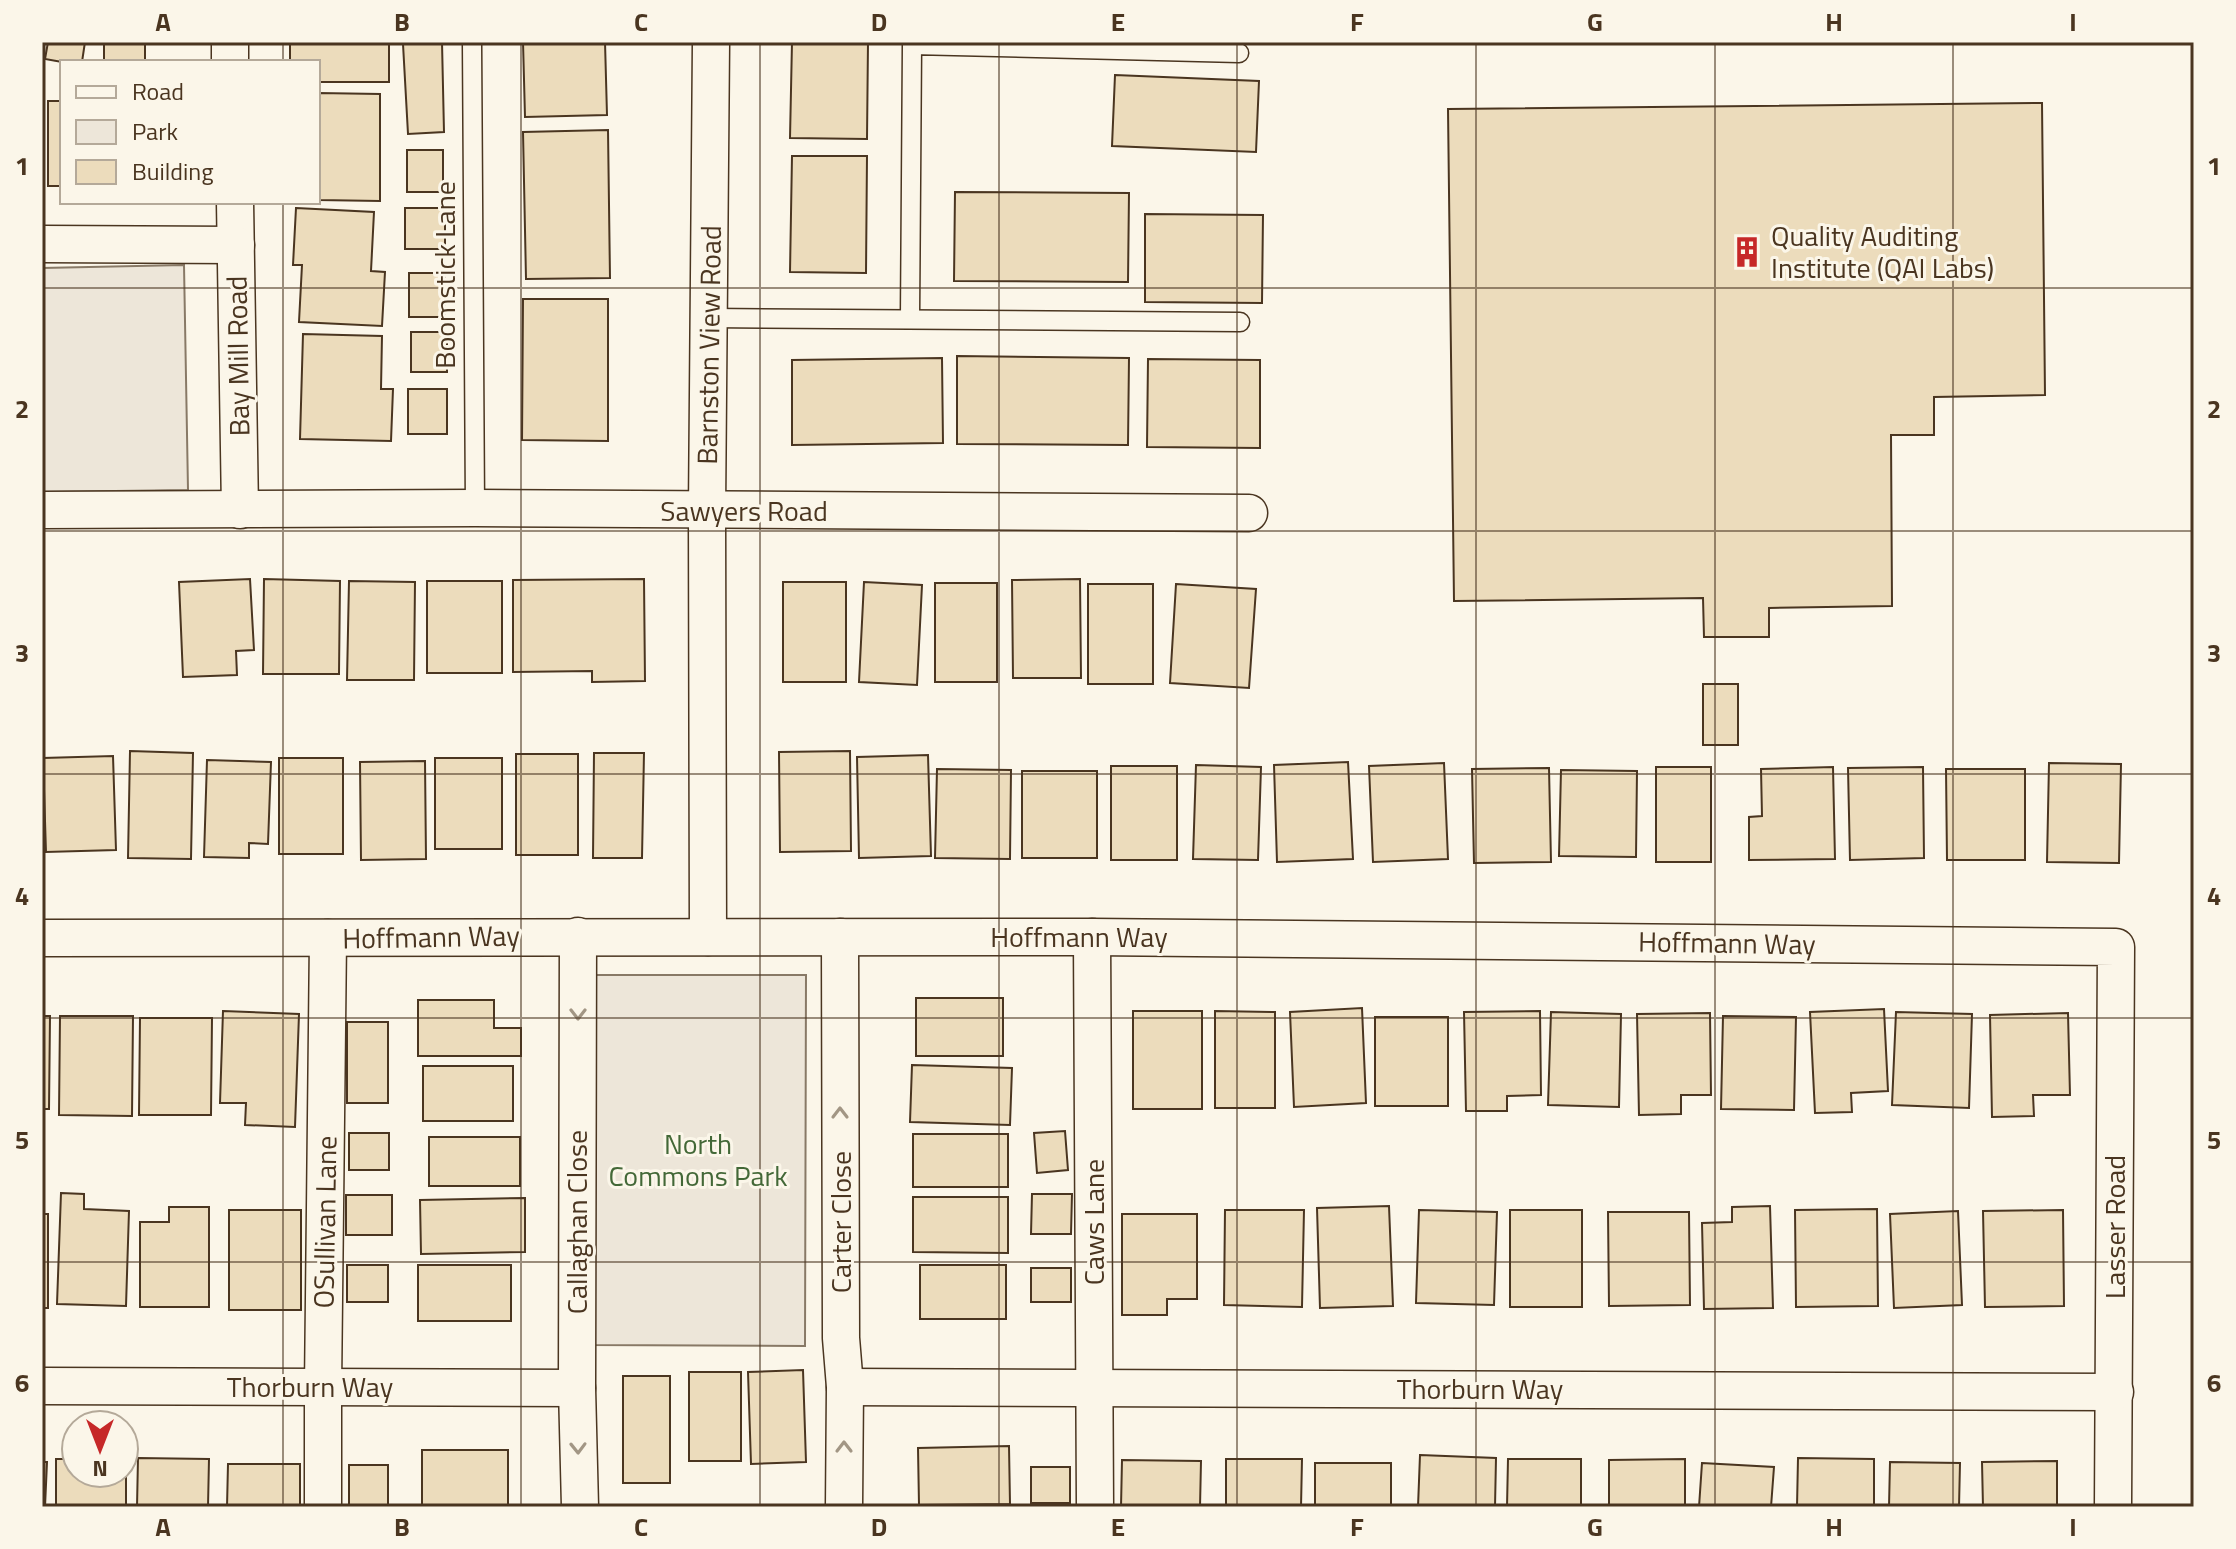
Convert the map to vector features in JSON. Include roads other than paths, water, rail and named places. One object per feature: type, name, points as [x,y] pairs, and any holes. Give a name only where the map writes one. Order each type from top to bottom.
[{"type":"street","name":"Barnston View Road","points":[[708,937],[707,511],[711,42]]},
{"type":"street","name":"Bay Mill Road","points":[[235,204],[240,510]]},
{"type":"street","points":[[42,244],[236,245]]},
{"type":"street","name":"Sawyers Road","points":[[42,510],[475,508],[1249,513]]},
{"type":"street","name":"Callaghan Close","points":[[578,936],[577,1388],[580,1507]]},
{"type":"street","name":"Carter Close","points":[[840,937],[844,1507]]},
{"type":"street","name":"Hoffmann Way","points":[[42,938],[1092,937],[2116,947]]},
{"type":"street","name":"Caws Lane","points":[[1092,937],[1095,1507]]},
{"type":"street","name":"OSullivan Lane","points":[[323,1507],[328,938]]},
{"type":"street","name":"Lasser Road","points":[[2113,1507],[2116,947]]},
{"type":"street","name":"Thorburn Way","points":[[42,1386],[577,1388]]},
{"type":"street","name":"Thorburn Way","points":[[845,1387],[2115,1392]]},
{"type":"lane","name":"Boomstick Lane","points":[[472,42],[475,508]]},
{"type":"lane","points":[[910,318],[912,45],[1116,45],[1239,53]]},
{"type":"lane","points":[[710,318],[1240,322]]},
{"type":"place","name":"Quality Auditing Institute (QAI Labs)","points":[[1747,252]]},
{"type":"park label","name":"North Commons Park","points":[[698,1160]]}]
